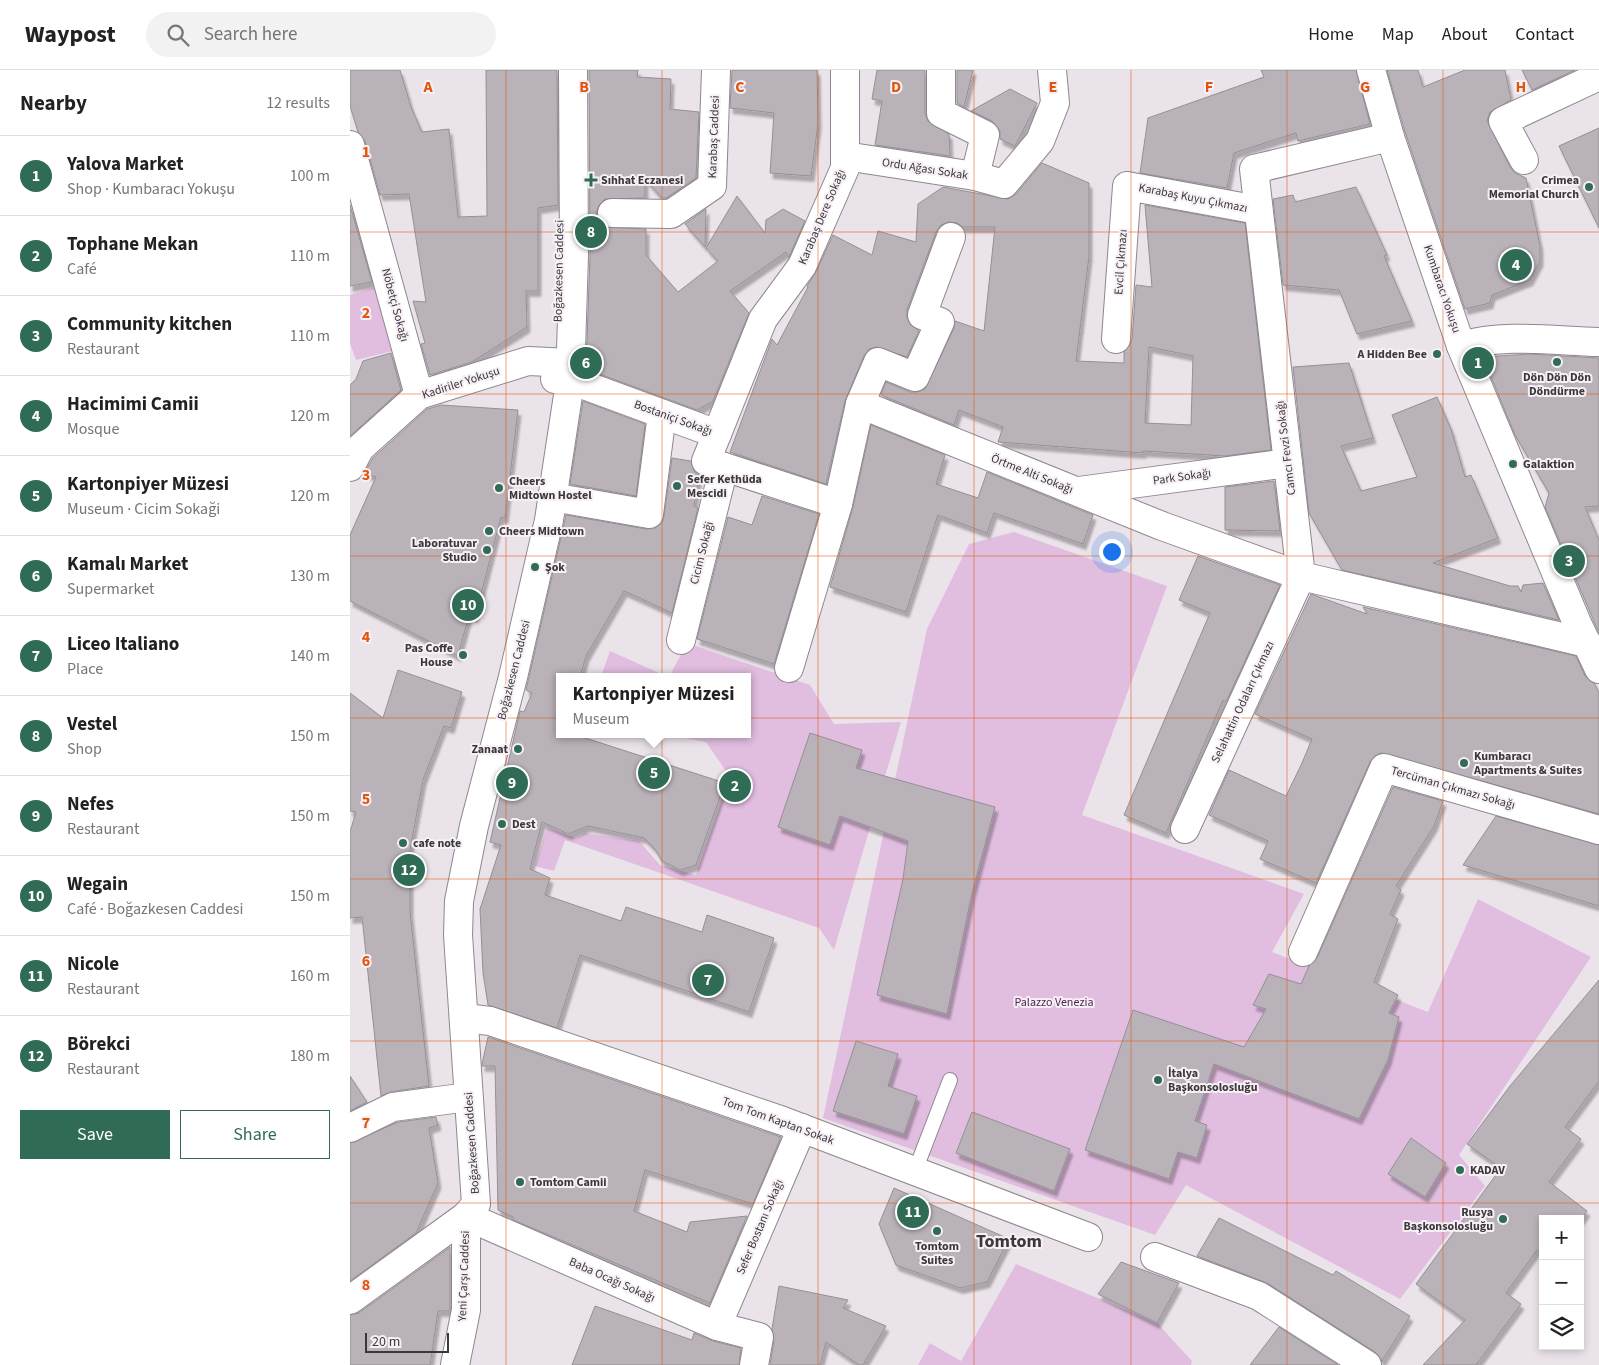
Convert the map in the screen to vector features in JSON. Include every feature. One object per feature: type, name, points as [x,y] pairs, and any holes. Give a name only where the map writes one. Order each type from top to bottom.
[{"type":"street","name":"Boğazkesen Caddesi","points":[[463,1097],[445,960],[443,909],[451,866],[490,713],[533,521],[563,372],[559,70]]},
{"type":"street","name":"Boğazkesen Caddesi","points":[[466,1216],[462,1206],[464,1018],[458,935],[459,900],[474,826],[513,677],[552,498],[574,255],[573,70]]},
{"type":"street","name":"Karabaş Caddesi","points":[[612,213],[671,214],[712,186],[716,70]]},
{"type":"street","name":"Karabaş Dere Sokağı","points":[[717,434],[763,319],[802,266],[845,168],[845,70]]},
{"type":"street","points":[[941,70],[941,113],[985,135],[975,176]]},
{"type":"street","name":"Ordu Ağası Sokak","points":[[845,156],[975,176],[1004,184],[1040,141],[1055,103],[1052,70]]},
{"type":"street","name":"Kumbaracı Yokuşu","points":[[1371,70],[1390,137],[1461,346],[1599,669]]},
{"type":"street","points":[[1524,160],[1503,121],[1599,76]]},
{"type":"street","name":"Camcı Fevzi Sokağı","points":[[1301,576],[1254,169],[1390,137]]},
{"type":"street","name":"Nöbetçi Sokağı","points":[[350,145],[360,218],[419,395]]},
{"type":"street","name":"Karabaş Kuyu Çıkmazı","points":[[1127,186],[1258,210]]},
{"type":"street","name":"Evcil Çıkmazı","points":[[1116,339],[1127,186]]},
{"type":"street","points":[[789,668],[838,504],[860,404],[878,362],[915,377],[940,322],[922,315],[951,237]]},
{"type":"street","points":[[1461,346],[1475,342],[1509,340],[1599,342]]},
{"type":"street","name":"Kadiriler Yokuşu","points":[[350,467],[360,448],[419,395],[528,361],[563,372]]},
{"type":"street","name":"Bostaniçi Sokağı","points":[[563,372],[662,414],[717,434],[706,461],[838,504]]},
{"type":"street","name":"Örtme Alti Sokağı","points":[[860,404],[1162,526],[1301,576]]},
{"type":"street","points":[[552,498],[649,514],[662,414]]},
{"type":"street","name":"Park Sokağı","points":[[1076,491],[1288,463]]},
{"type":"street","name":"Cicim Sokaği","points":[[681,640],[724,467]]},
{"type":"street","points":[[1301,576],[1587,643]]},
{"type":"street","name":"Selahattin Odaları Çıkmazı","points":[[1184,829],[1301,576]]},
{"type":"street","name":"Tercüman Çıkmazı Sokağı","points":[[1302,952],[1384,768],[1599,830]]},
{"type":"street","name":"Tom Tom Kaptan Sokak","points":[[464,1018],[490,1021],[802,1128],[1088,1237]]},
{"type":"street","points":[[350,1128],[393,1107],[463,1097]]},
{"type":"street","name":"Sefer Bostanı Sokağı","points":[[717,1326],[802,1128]]},
{"type":"street","points":[[350,1300],[466,1216]]},
{"type":"street","name":"Baba Ocağı Sokağı","points":[[466,1216],[717,1326],[759,1337],[754,1365]]},
{"type":"street","name":"Yeni Çarşı Caddesi","points":[[455,1365],[466,1310],[466,1216]]},
{"type":"street","points":[[1155,1257],[1259,1296],[1367,1365]]},
{"type":"lane","points":[[915,1171],[950,1080]]},
{"type":"green space","points":[[382,285],[401,349],[356,360],[350,343],[350,295]]},
{"type":"green space","name":"Palazzo Venezia","points":[[1014,532],[1167,586],[1082,815],[1304,894],[1272,952],[1428,1012],[1478,899],[1591,957],[1459,1155],[1485,1186],[1400,1299],[1186,1185],[1155,1235],[823,1118],[927,629],[969,544]]},
{"type":"green space","points":[[687,643],[810,685],[834,724],[901,722],[834,950],[819,928],[565,840],[554,871],[535,866],[547,828],[576,838],[585,833],[639,841],[660,865],[696,875],[730,777],[706,742],[685,738],[751,738],[751,673],[671,673]]},
{"type":"green space","points":[[610,651],[659,673],[602,673]]},
{"type":"green space","points":[[1016,1264],[1157,1323],[1192,1361],[1191,1365],[918,1365],[930,1343],[961,1361]]},
{"type":"building","points":[[350,70],[400,70],[411,107],[422,132],[449,129],[458,217],[487,216],[486,70],[557,70],[558,205],[538,208],[538,291],[526,291],[527,327],[472,362],[430,375],[421,344],[425,343],[413,301],[426,302],[409,194],[380,195],[365,141],[358,132],[350,106]]},
{"type":"building","points":[[589,70],[638,70],[637,77],[671,79],[670,109],[699,112],[696,178],[666,198],[662,198],[645,179],[645,198],[605,199],[599,205],[596,212],[599,221],[604,227],[646,229],[646,255],[678,292],[718,261],[706,248],[737,196],[765,233],[766,220],[783,209],[805,221],[789,257],[786,252],[730,291],[749,313],[713,401],[697,410],[586,369],[590,255]]},
{"type":"building","points":[[732,70],[817,70],[818,124],[811,176],[770,173],[774,113],[730,108]]},
{"type":"building","points":[[877,70],[925,70],[925,113],[928,121],[949,134],[950,156],[875,145],[882,101],[872,99]]},
{"type":"building","points":[[957,70],[973,70],[964,107],[957,103]]},
{"type":"building","points":[[1261,70],[1356,70],[1370,124],[1298,141],[1296,133],[1234,153],[1227,188],[1140,173],[1148,118],[1264,77]]},
{"type":"building","points":[[1387,70],[1418,70],[1423,87],[1465,70],[1505,70],[1511,100],[1490,112],[1487,121],[1510,167],[1515,173],[1526,178],[1540,246],[1540,261],[1530,280],[1492,295],[1490,303],[1465,309],[1405,132]]},
{"type":"building","points":[[1522,70],[1575,70],[1532,90]]},
{"type":"building","points":[[1010,89],[1037,103],[1015,146],[1000,139],[1000,131],[992,121],[971,111]]},
{"type":"building","name":"Crimea Memorial Church","points":[[1599,128],[1599,228],[1559,146]]},
{"type":"building","points":[[1042,163],[1089,183],[1089,256],[1076,361],[1124,363],[1124,352],[1132,340],[1136,285],[1152,287],[1145,205],[1245,223],[1271,450],[1225,456],[1143,451],[1143,453],[998,442],[1003,427],[959,410],[954,425],[881,395],[886,382],[910,392],[925,389],[954,328],[955,321],[984,331],[995,227],[963,227],[957,223],[949,222],[941,225],[936,232],[907,310],[910,324],[919,331],[907,357],[876,347],[869,349],[864,356],[845,401],[826,484],[730,452],[772,339],[777,345],[816,272],[833,235],[872,255],[878,231],[916,242],[918,204],[943,187],[1008,199],[1016,194]],"holes":[[[1149,347],[1193,356],[1191,425],[1145,423]]]},
{"type":"building","points":[[1356,187],[1387,255],[1384,256],[1412,321],[1357,334],[1339,290],[1283,285],[1273,199],[1293,195],[1295,202]]},
{"type":"building","points":[[350,205],[372,282],[350,286]]},
{"type":"building","points":[[706,209],[705,247],[685,224]]},
{"type":"building","points":[[391,353],[401,390],[350,436],[350,385],[356,379],[363,361]]},
{"type":"building","points":[[1529,354],[1599,358],[1599,506],[1585,507],[1599,540],[1599,633],[1545,507],[1549,493],[1515,435],[1483,357]]},
{"type":"building","points":[[1349,363],[1373,438],[1341,446],[1361,491],[1417,477],[1392,415],[1437,397],[1451,429],[1465,477],[1471,475],[1498,538],[1433,563],[1510,586],[1518,586],[1521,592],[1523,585],[1543,583],[1559,620],[1342,570],[1309,513],[1293,367]]},
{"type":"building","points":[[583,401],[645,424],[636,496],[570,484]]},
{"type":"building","points":[[441,405],[518,410],[505,518],[501,517],[475,617],[469,615],[458,656],[350,601],[350,535],[376,477],[364,473],[373,458],[427,409]]},
{"type":"building","points":[[871,425],[945,455],[936,484],[978,498],[987,472],[1093,515],[1083,544],[994,513],[987,533],[938,515],[906,612],[830,587],[853,507]]},
{"type":"building","points":[[672,458],[691,461],[694,471],[699,475],[694,506],[698,508],[672,613],[624,591],[586,656],[581,673],[556,673],[556,738],[585,738],[725,783],[696,865],[680,870],[662,861],[655,849],[644,838],[588,826],[568,834],[542,822],[530,869],[550,878],[545,895],[621,921],[626,907],[702,932],[707,915],[774,938],[749,1012],[580,955],[557,1028],[488,1005],[483,973],[480,909],[501,845],[490,842],[520,711],[524,712],[532,693],[526,690],[566,515],[646,529],[655,528],[662,523]]},
{"type":"building","points":[[1274,481],[1280,531],[1225,530],[1225,487]]},
{"type":"building","points":[[762,496],[819,514],[774,664],[697,639],[728,517],[752,525]]},
{"type":"building","points":[[1198,556],[1280,585],[1226,702],[1223,700],[1166,833],[1124,815],[1210,613],[1179,600]]},
{"type":"building","points":[[1311,594],[1367,614],[1363,607],[1576,656],[1585,676],[1595,684],[1599,693],[1599,814],[1381,753],[1370,762],[1316,883],[1260,859],[1268,841],[1209,815],[1229,770],[1286,796],[1302,763],[1312,739],[1255,714]]},
{"type":"building","points":[[398,670],[462,692],[451,728],[444,726],[423,780],[407,866],[410,867],[410,912],[429,1086],[391,1092],[381,1096],[362,917],[350,918],[350,832],[356,812],[350,811],[350,693],[383,718]]},
{"type":"building","points":[[810,733],[862,750],[856,768],[995,807],[972,893],[947,1014],[877,995],[903,879],[908,841],[840,816],[830,845],[778,827]]},
{"type":"building","points":[[1393,787],[1443,801],[1434,826],[1396,886],[1401,890],[1390,914],[1398,919],[1374,982],[1398,995],[1389,1013],[1399,1017],[1388,1060],[1359,1119],[1214,1064],[1195,1121],[1207,1125],[1197,1158],[1178,1152],[1169,1179],[1085,1150],[1133,1010],[1244,1047],[1266,1009],[1253,1005],[1269,974],[1301,984],[1309,966],[1317,958]]},
{"type":"building","points":[[1496,816],[1599,845],[1599,906],[1463,865]]},
{"type":"building","name":"Rusya Başkonsolosluğu","points":[[1599,980],[1599,1081],[1565,1127],[1581,1139],[1549,1182],[1587,1211],[1584,1215],[1539,1215],[1539,1251],[1537,1250],[1506,1293],[1521,1304],[1476,1365],[1423,1365],[1465,1320],[1416,1284],[1501,1168],[1467,1144],[1510,1086]]},
{"type":"building","points":[[488,1037],[781,1137],[753,1204],[645,1170],[634,1211],[687,1232],[690,1222],[747,1216],[710,1303],[513,1220],[513,1217],[498,1210],[495,1066],[482,1066]]},
{"type":"building","points":[[856,1041],[898,1054],[888,1086],[917,1096],[904,1134],[833,1111]]},
{"type":"building","points":[[350,1076],[367,1102],[350,1111]]},
{"type":"building","points":[[972,1112],[1070,1149],[1054,1191],[956,1153]]},
{"type":"building","points":[[436,1117],[438,1125],[429,1128],[438,1183],[416,1233],[350,1281],[350,1143],[398,1122]]},
{"type":"building","points":[[1411,1138],[1446,1163],[1425,1197],[1388,1174]]},
{"type":"building","name":"Tomtom Suites","points":[[894,1188],[1009,1239],[987,1282],[960,1288],[896,1265],[879,1224]]},
{"type":"building","points":[[1219,1218],[1333,1275],[1336,1271],[1410,1316],[1382,1361],[1375,1352],[1267,1283],[1197,1256]]},
{"type":"building","points":[[450,1247],[450,1311],[438,1311],[430,1365],[350,1365],[350,1315],[359,1313]]},
{"type":"building","points":[[1121,1262],[1179,1283],[1157,1323],[1098,1294]]},
{"type":"building","points":[[779,1286],[848,1300],[843,1308],[886,1326],[863,1365],[859,1365],[826,1342],[820,1365],[770,1365],[774,1340],[772,1329]]},
{"type":"building","points":[[595,1306],[692,1340],[694,1333],[713,1341],[741,1348],[739,1365],[572,1365]]},
{"type":"building","points":[[1279,1327],[1338,1365],[1250,1365]]},
{"type":"place","name":"Sıhhat Eczanesi","points":[[591,180]]},
{"type":"place","name":"Crimea Memorial Church","points":[[1589,187]]},
{"type":"place","name":"Vestel","points":[[591,232]]},
{"type":"place","name":"Hacimimi Camii","points":[[1516,265]]},
{"type":"place","name":"A Hidden Bee","points":[[1437,354]]},
{"type":"place","name":"Dön Dön Dön Döndürme","points":[[1557,362]]},
{"type":"place","name":"Kamalı Market","points":[[586,363]]},
{"type":"place","name":"Yalova Market","points":[[1478,363]]},
{"type":"place","name":"Galaktion","points":[[1513,464]]},
{"type":"place","name":"Sefer Kethüda Mescidi","points":[[677,486]]},
{"type":"place","name":"Cheers Midtown Hostel","points":[[499,488]]},
{"type":"place","name":"Cheers Midtown","points":[[489,531]]},
{"type":"place","name":"Laboratuvar Studio","points":[[487,550]]},
{"type":"place","name":"Community kitchen","points":[[1569,561]]},
{"type":"place","name":"Şok","points":[[535,567]]},
{"type":"place","name":"Wegain","points":[[468,605]]},
{"type":"place","name":"Pas Coffe House","points":[[463,655]]},
{"type":"place","name":"Zanaat","points":[[518,749]]},
{"type":"place","name":"Kumbaracı Apartments & Suites","points":[[1464,763]]},
{"type":"place","name":"Kartonpiyer Müzesi","points":[[654,773]]},
{"type":"place","name":"Nefes","points":[[512,783]]},
{"type":"place","name":"Tophane Mekan","points":[[735,786]]},
{"type":"place","name":"Dest","points":[[502,824]]},
{"type":"place","name":"cafe note","points":[[403,843]]},
{"type":"place","name":"Börekci","points":[[409,870]]},
{"type":"place","name":"Liceo Italiano","points":[[708,980]]},
{"type":"place","name":"İtalya Başkonsolosluğu","points":[[1158,1080]]},
{"type":"place","name":"KADAV","points":[[1460,1170]]},
{"type":"place","name":"Tomtom Camii","points":[[520,1182]]},
{"type":"place","name":"Nicole","points":[[913,1212]]},
{"type":"place","name":"Rusya Başkonsolosluğu","points":[[1503,1219]]},
{"type":"place","name":"Tomtom Suites","points":[[937,1231]]},
{"type":"district","name":"Tomtom","points":[[1009,1241]]}]
